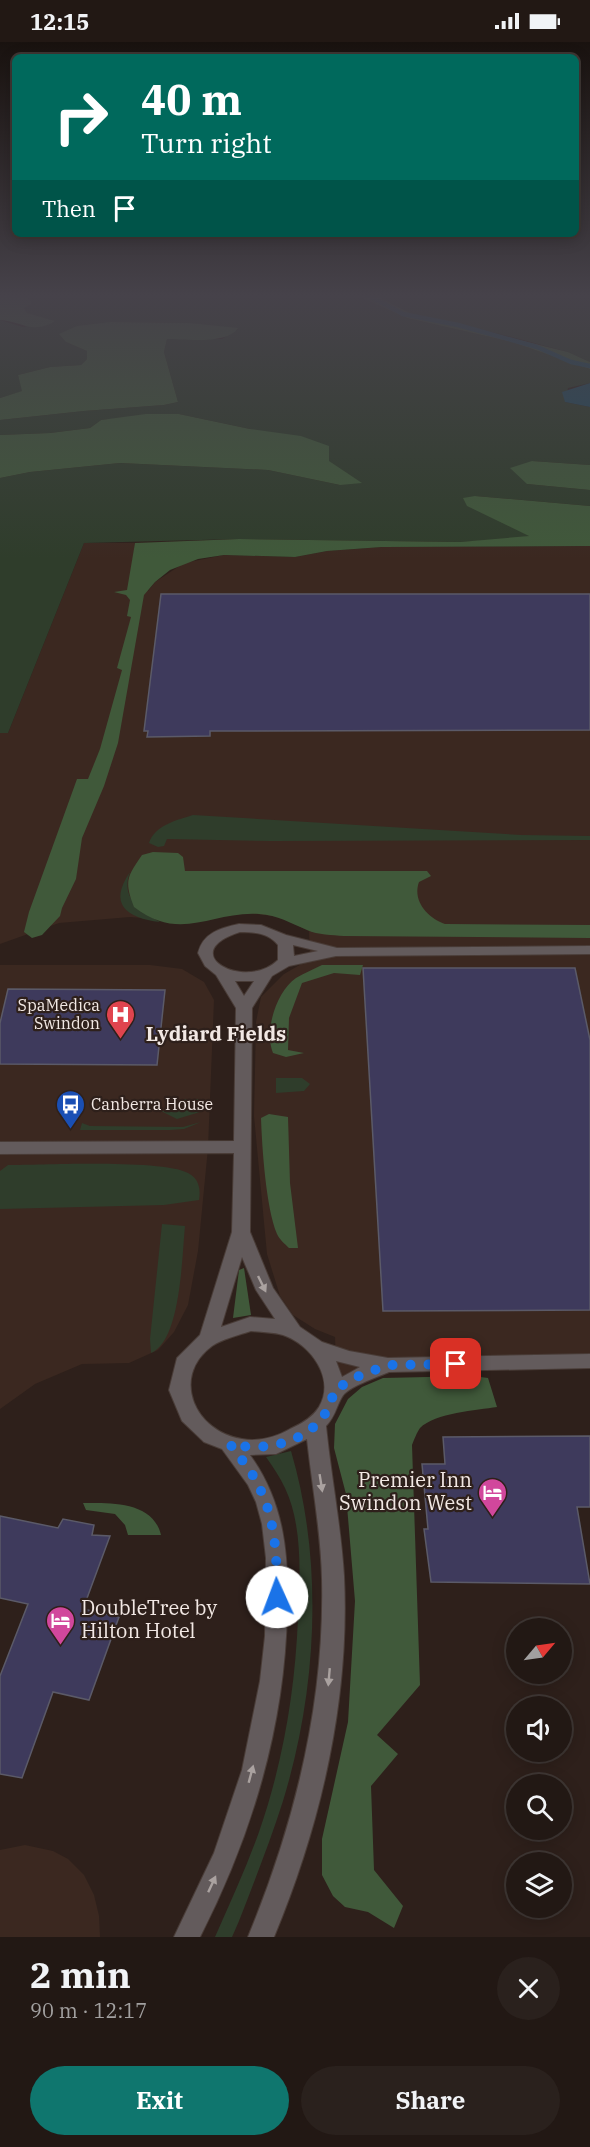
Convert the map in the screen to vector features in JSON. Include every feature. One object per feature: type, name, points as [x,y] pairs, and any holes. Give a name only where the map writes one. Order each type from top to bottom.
[{"type":"street","points":[[336,952],[281,938],[267,931],[248,928],[230,930],[214,936],[204,952],[212,968],[223,974],[250,977],[266,974],[284,963],[336,952],[590,950]]},
{"type":"street","points":[[281,938],[288,954],[284,963]]},
{"type":"street","points":[[223,974],[244,1008]]},
{"type":"street","points":[[208,1338],[241,1232],[244,1008],[266,974]]},
{"type":"street","points":[[0,1148],[241,1148]]},
{"type":"street","points":[[241,1232],[265,1290],[293,1331]]},
{"type":"street","points":[[319,1348],[333,1372],[334,1390],[326,1413],[316,1425],[301,1436],[283,1444],[262,1448],[230,1444],[203,1432],[189,1418],[181,1403],[178,1386],[182,1368],[192,1351],[208,1338],[228,1329],[250,1324],[272,1325],[293,1331],[319,1348],[349,1358],[388,1365],[590,1361]]},
{"type":"street","points":[[334,1390],[359,1376],[388,1365]]},
{"type":"street","points":[[261,1937],[297,1835],[326,1710],[332,1643],[333,1578],[316,1425]]},
{"type":"street","points":[[187,1937],[222,1864],[250,1776],[268,1702],[277,1634],[274,1537],[266,1503],[250,1471],[230,1444]]},
{"type":"shaded area","name":"Lydiard Fields","points":[[84,543],[135,543],[134,557],[148,591],[155,582],[184,563],[224,555],[295,557],[327,551],[382,547],[590,546],[590,1366],[374,1368],[337,1391],[335,1337],[315,1329],[293,1315],[280,1296],[267,1254],[254,1116],[256,1022],[261,997],[284,974],[310,959],[309,931],[280,917],[235,911],[180,921],[130,917],[59,923],[0,944],[0,733],[8,733]]},
{"type":"shaded area","points":[[0,965],[150,965],[182,969],[204,982],[214,1000],[208,1148],[198,1251],[188,1305],[174,1332],[158,1350],[129,1363],[82,1364],[35,1384],[0,1409]]},
{"type":"shaded area","points":[[25,1845],[53,1851],[68,1859],[84,1875],[94,1895],[99,1916],[100,1937],[0,1937],[0,1850]]},
{"type":"green space","points":[[0,382],[20,382],[23,391],[0,398]]},
{"type":"green space","points":[[20,382],[173,382],[178,402],[0,420],[0,398],[22,391]]},
{"type":"green space","points":[[173,382],[590,382],[568,388],[565,402],[590,407],[590,465],[532,461],[527,484],[590,490],[590,506],[475,496],[530,536],[521,539],[460,542],[239,539],[84,543],[8,733],[0,733],[0,478],[30,472],[120,463],[268,470],[340,485],[250,429],[179,414],[101,420],[90,428],[50,433],[0,435],[0,420],[178,402]]},
{"type":"green space","points":[[146,414],[179,414],[250,429],[301,436],[329,446],[329,461],[362,483],[340,485],[268,470],[120,463],[30,472],[0,478],[0,435],[50,433],[90,428],[101,420]]},
{"type":"green space","points":[[532,461],[590,465],[590,490],[527,484],[510,468]]},
{"type":"green space","points":[[475,496],[590,506],[590,546],[382,547],[327,551],[295,557],[224,555],[198,559],[170,570],[155,582],[144,595],[118,743],[104,786],[82,838],[76,879],[60,916],[42,935],[32,938],[24,932],[29,912],[77,779],[88,779],[100,749],[122,670],[117,668],[131,617],[127,616],[130,600],[126,595],[114,592],[127,590],[135,543],[239,539],[460,542],[529,536],[467,506],[463,498]]},
{"type":"green space","points":[[193,815],[521,835],[590,836],[590,840],[167,839],[164,846],[158,847],[149,843],[161,828]]},
{"type":"green space","points":[[153,852],[178,853],[183,857],[185,871],[427,871],[431,876],[419,882],[417,889],[420,902],[427,913],[445,924],[590,925],[590,938],[344,936],[311,932],[278,918],[259,914],[242,914],[196,923],[167,923],[151,918],[134,907],[129,891],[129,879],[133,869],[142,855]]},
{"type":"green space","points":[[130,872],[128,889],[130,896],[139,908],[160,922],[138,917],[124,908],[121,893]]},
{"type":"green space","points":[[322,965],[363,965],[360,975],[334,973],[302,983],[289,1018],[288,1050],[304,1053],[286,1057],[273,1053],[271,1023],[283,993],[296,978]]},
{"type":"green space","points":[[276,1078],[302,1078],[310,1084],[304,1091],[276,1093]]},
{"type":"green space","points":[[183,1099],[203,1099],[200,1112],[177,1119],[161,1111],[184,1111]]},
{"type":"green space","points":[[269,1114],[288,1117],[290,1183],[298,1248],[289,1248],[279,1238],[273,1223],[267,1194],[261,1118]]},
{"type":"green space","points":[[201,1122],[184,1129],[170,1130],[80,1130],[82,1123],[90,1126],[183,1127]]},
{"type":"green space","points":[[129,1164],[174,1169],[188,1173],[195,1178],[200,1192],[199,1200],[164,1205],[0,1209],[0,1171],[8,1165]]},
{"type":"green space","points":[[162,1224],[185,1226],[183,1256],[178,1296],[169,1332],[161,1345],[151,1353],[150,1339]]},
{"type":"green space","points":[[244,1268],[251,1315],[233,1318],[239,1270]]},
{"type":"green space","points":[[473,1376],[488,1378],[497,1407],[457,1413],[427,1423],[420,1428],[412,1445],[420,1685],[377,1735],[398,1754],[371,1786],[374,1870],[403,1906],[394,1928],[368,1912],[345,1907],[333,1896],[322,1875],[322,1839],[348,1722],[355,1601],[346,1494],[334,1448],[335,1424],[348,1399],[362,1387],[383,1378]]},
{"type":"green space","points":[[291,1451],[302,1494],[312,1582],[309,1671],[303,1715],[283,1801],[239,1921],[232,1937],[215,1937],[259,1832],[275,1780],[291,1700],[299,1602],[298,1535],[285,1488],[266,1457]]},
{"type":"green space","points":[[83,1503],[117,1504],[140,1510],[156,1524],[161,1535],[128,1535],[125,1525],[115,1514],[86,1510]]},
{"type":"water","points":[[590,383],[590,407],[565,402],[562,392]]},
{"type":"building","points":[[161,594],[590,594],[590,730],[210,731],[210,736],[147,737],[148,731],[144,731]]},
{"type":"building","points":[[363,968],[575,968],[590,1040],[590,1310],[383,1311]]},
{"type":"building","points":[[8,989],[165,990],[157,1065],[0,1064],[0,1023]]},
{"type":"building","name":"Premier Inn Swindon West","points":[[590,1436],[590,1507],[577,1507],[590,1584],[431,1582],[424,1529],[428,1529],[422,1464],[445,1464],[443,1437]]},
{"type":"building","name":"DoubleTree by Hilton Hotel","points":[[0,1516],[58,1528],[63,1519],[94,1525],[92,1535],[110,1536],[83,1609],[119,1617],[89,1700],[53,1692],[22,1778],[0,1774],[0,1676],[28,1604],[0,1598]]},
{"type":"place","name":"SpaMedica Swindon","points":[[121,1040]]},
{"type":"place","name":"Canberra House","points":[[70,1130]]},
{"type":"place","name":"Premier Inn Swindon West","points":[[493,1518]]},
{"type":"place","name":"DoubleTree by Hilton Hotel","points":[[60,1646]]},
{"type":"district","name":"Lydiard Fields","points":[[216,1034]]},
{"type":"route","points":[[277,1597],[274,1537],[266,1503],[250,1471],[230,1444],[262,1448],[283,1444],[301,1436],[316,1425],[326,1413],[334,1390],[371,1371],[388,1365],[456,1364]]}]
